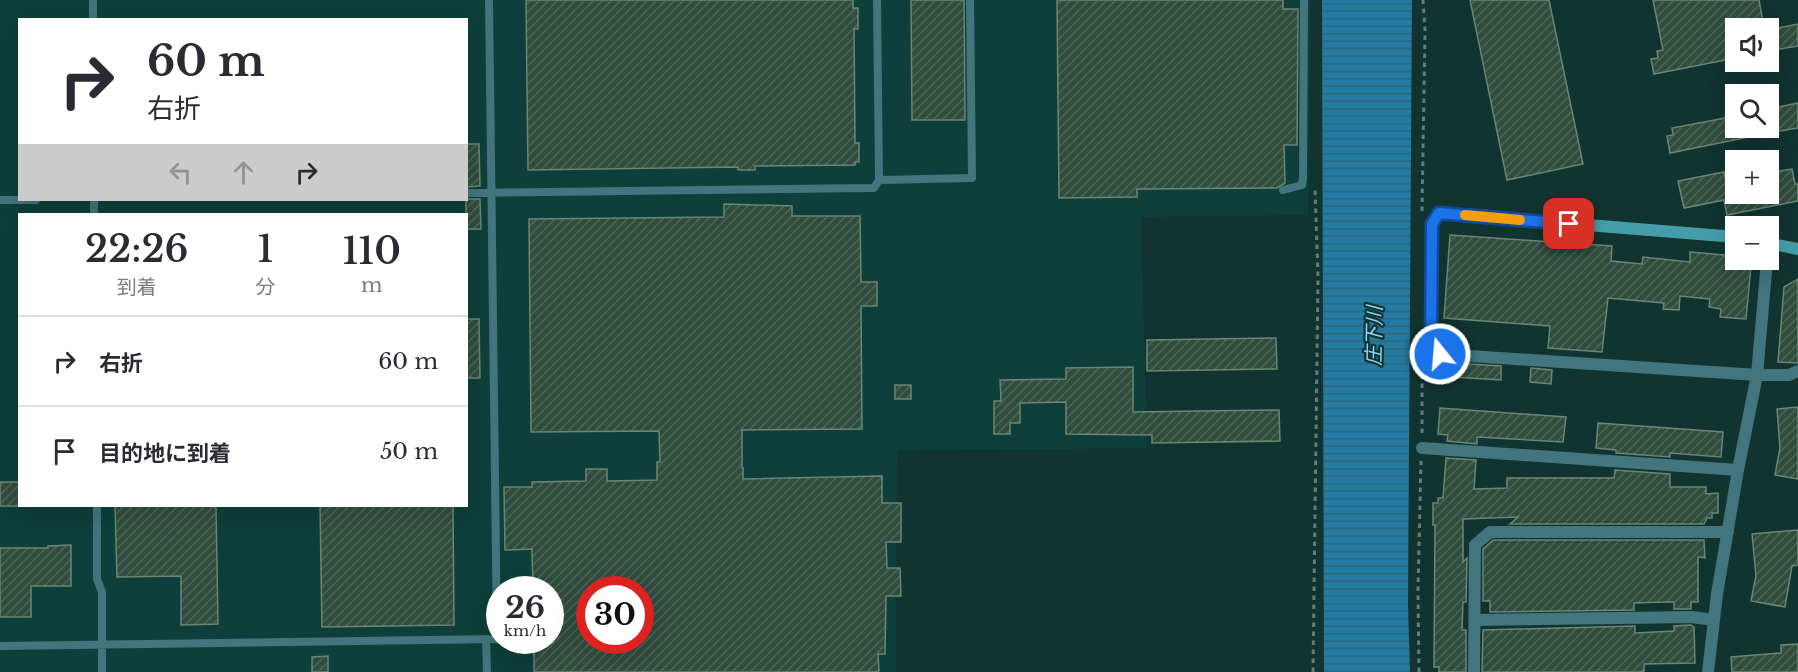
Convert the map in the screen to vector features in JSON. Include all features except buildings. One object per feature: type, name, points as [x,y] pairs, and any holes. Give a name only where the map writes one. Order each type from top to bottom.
[{"type":"street","points":[[1725,236],[1439,213],[1432,224],[1431,345],[1440,354],[1757,375],[1789,375],[1798,371]]},
{"type":"street","points":[[1779,245],[1798,249]]},
{"type":"street","points":[[1708,672],[1713,620],[1738,470],[1757,375],[1766,270]]},
{"type":"street","points":[[1422,448],[1738,470]]},
{"type":"street","points":[[1474,672],[1475,545],[1490,532],[1728,532]]},
{"type":"street","points":[[1475,620],[1692,617],[1713,620]]},
{"type":"lane","points":[[93,0],[93,18]]},
{"type":"lane","points":[[489,0],[497,576]]},
{"type":"lane","points":[[468,193],[874,188],[879,180],[877,0]]},
{"type":"lane","points":[[879,180],[972,178],[970,0]]},
{"type":"lane","points":[[1283,190],[1302,185],[1303,178],[1304,0]]},
{"type":"lane","points":[[0,200],[18,200]]},
{"type":"lane","points":[[97,507],[97,579],[102,592],[102,672]]},
{"type":"lane","points":[[0,646],[486,639]]},
{"type":"lane","points":[[486,654],[487,672]]},
{"type":"path","points":[[1313,672],[1318,278],[1315,181]]},
{"type":"shaded area","points":[[0,0],[1310,0],[1308,215],[1141,217],[1147,448],[897,451],[896,672],[0,672]]},
{"type":"water","name":"庄下川","points":[[1322,0],[1412,0],[1408,605],[1410,672],[1324,672]]},
{"type":"slow traffic","points":[[1465,215],[1520,220]]},
{"type":"route","points":[[1440,354],[1431,345],[1432,224],[1439,213],[1569,224]]}]
